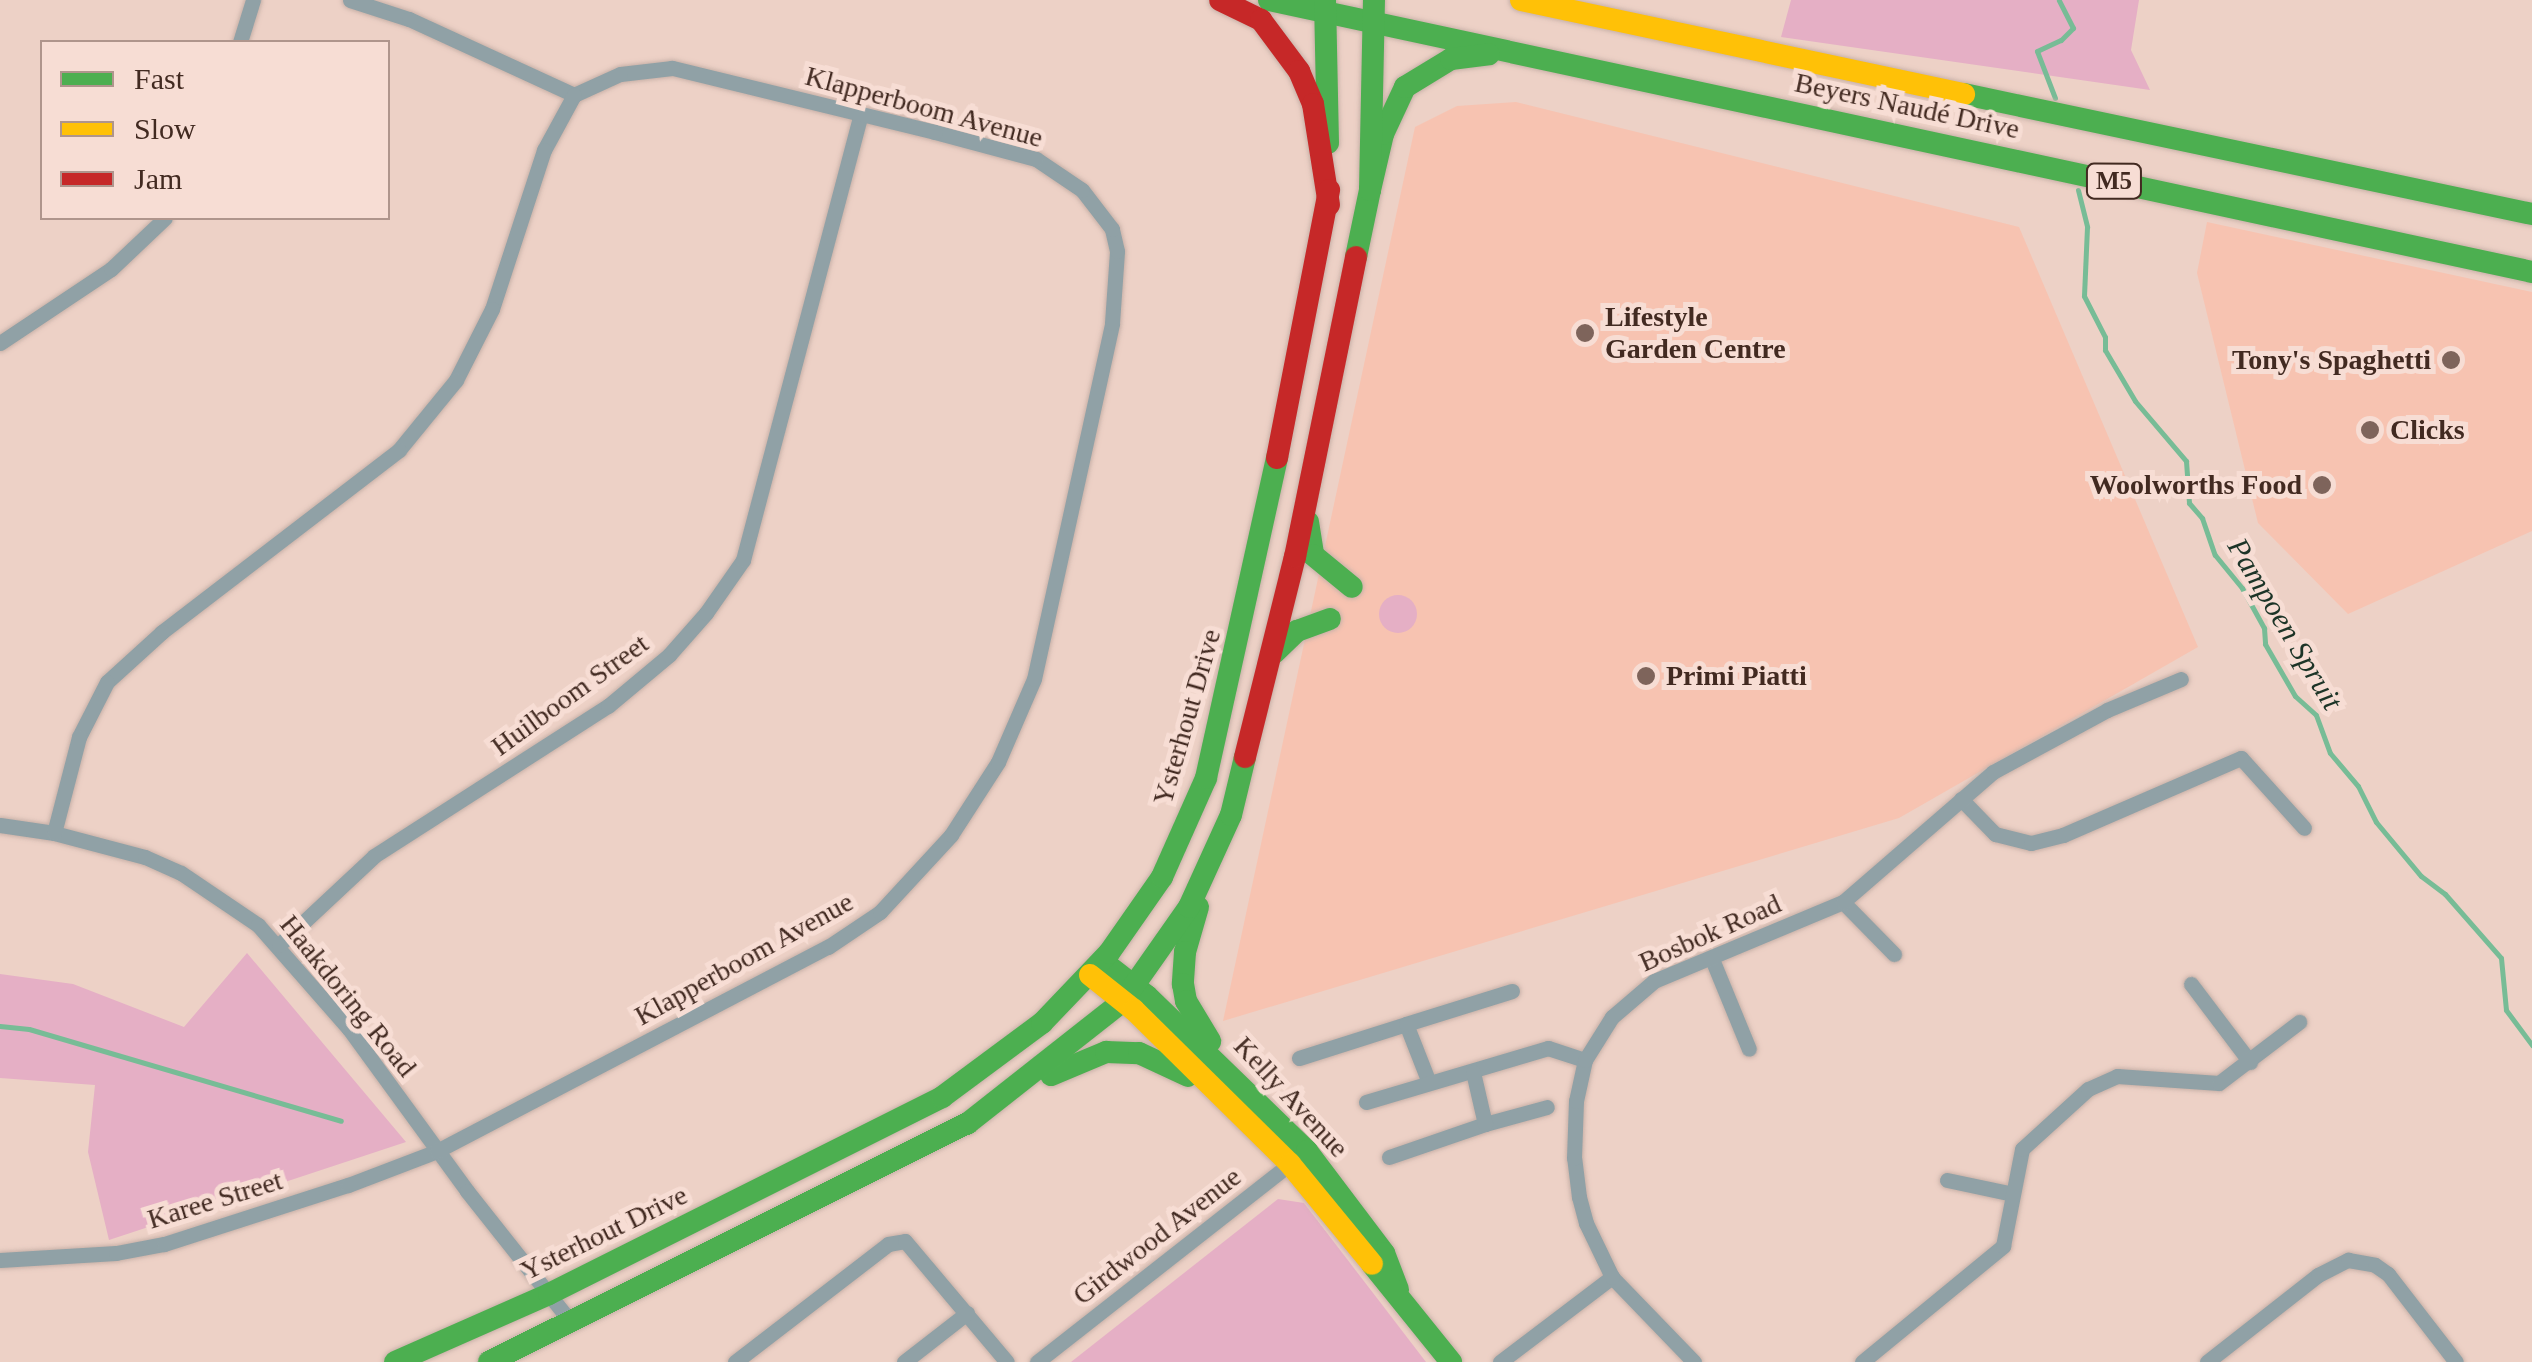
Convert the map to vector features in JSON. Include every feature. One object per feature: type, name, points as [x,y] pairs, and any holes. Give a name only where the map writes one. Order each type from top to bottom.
[{"type":"main road","points":[[1220,0],[1261,20],[1299,71],[1312,104],[1329,205]]},
{"type":"main road","name":"Beyers Naudé Drive","points":[[1269,0],[1374,11],[1524,52],[2532,272]]},
{"type":"main road","name":"Beyers Naudé Drive","points":[[1525,1],[2532,214]]},
{"type":"main road","name":"Ysterhout Drive","points":[[396,1362],[549,1294],[942,1097],[1042,1024],[1096,968],[1162,877],[1206,778],[1244,623],[1329,205],[1325,7]]},
{"type":"main road","points":[[1370,190],[1374,11]]},
{"type":"main road","points":[[1252,1110],[1196,1022],[1183,984],[1192,926],[1217,852],[1271,657],[1370,190],[1391,110],[1405,87],[1426,70],[1451,59],[1524,52]]},
{"type":"main road","points":[[1307,498],[1313,555],[1352,587]]},
{"type":"main road","points":[[1271,657],[1297,631],[1330,619]]},
{"type":"main road","points":[[1012,1094],[1130,994],[1189,907],[1217,852]]},
{"type":"main road","name":"Kelly Avenue","points":[[1096,968],[1130,994],[1299,1157],[1452,1362]]},
{"type":"main road","points":[[490,1362],[949,1135],[1012,1094],[1088,1056],[1139,1053],[1252,1110]]},
{"type":"street","points":[[241,40],[254,0]]},
{"type":"street","points":[[54,833],[79,737],[107,682],[162,632],[384,463],[456,380],[492,309],[544,150],[574,95],[409,19],[350,0]]},
{"type":"street","name":"Klapperboom Avenue","points":[[437,1151],[828,947],[880,912],[952,835],[998,762],[1034,679],[1112,323],[1117,251],[1112,229],[1082,190],[1036,159],[672,68],[620,74],[574,95]]},
{"type":"street","name":"Huilboom Street","points":[[279,945],[374,856],[608,706],[669,655],[743,560],[860,116]]},
{"type":"street","points":[[0,342],[110,269],[163,220]]},
{"type":"street","name":"Bosbok Road","points":[[1694,1362],[1612,1277],[1586,1223],[1574,1158],[1576,1100],[1584,1060],[1612,1017],[1631,996],[1654,981],[1843,902],[1961,800],[2023,754],[2181,679]]},
{"type":"street","points":[[1961,800],[1995,834],[2030,843],[2063,835],[2241,758],[2304,828]]},
{"type":"street","name":"Haakdoring Road","points":[[0,825],[54,833],[145,858],[180,873],[228,902],[279,945],[349,1028],[437,1151],[571,1322]]},
{"type":"street","points":[[1843,902],[1894,954]]},
{"type":"street","points":[[1712,958],[1749,1050]]},
{"type":"street","points":[[2191,984],[2250,1062]]},
{"type":"street","points":[[1299,1058],[1512,991]]},
{"type":"street","points":[[1862,1362],[2003,1246],[2011,1223],[2017,1162],[2031,1136],[2098,1082],[2117,1076],[2209,1085],[2228,1080],[2299,1022]]},
{"type":"street","points":[[1406,1024],[1428,1080]]},
{"type":"street","points":[[1366,1102],[1428,1080],[1473,1072],[1548,1048],[1584,1060]]},
{"type":"street","points":[[1473,1072],[1485,1124]]},
{"type":"street","points":[[1390,1157],[1547,1107]]},
{"type":"street","name":"Karee Street","points":[[0,1260],[116,1253],[164,1244],[348,1186],[437,1151]]},
{"type":"street","name":"Girdwood Avenue","points":[[1037,1362],[1299,1157]]},
{"type":"street","points":[[1947,1180],[2012,1194]]},
{"type":"street","points":[[735,1362],[888,1244],[899,1242],[910,1242],[1007,1362]]},
{"type":"street","points":[[2207,1362],[2334,1265],[2362,1260],[2388,1274],[2456,1362]]},
{"type":"street","points":[[1500,1362],[1612,1277]]},
{"type":"street","points":[[904,1362],[968,1314]]},
{"type":"shaded area","points":[[1791,0],[2139,0],[2131,50],[2150,90],[1781,37]]},
{"type":"shaded area","points":[[1516,102],[2019,227],[2198,647],[1899,818],[1223,1021],[1415,127],[1457,106]]},
{"type":"shaded area","points":[[2207,222],[2532,292],[2532,531],[2348,614],[2258,523],[2197,273]]},
{"type":"shaded area","points":[[1398,595],[1411,601],[1417,614],[1411,627],[1398,633],[1385,627],[1379,614],[1385,601]]},
{"type":"shaded area","points":[[247,953],[406,1142],[109,1240],[88,1152],[95,1085],[0,1078],[0,974],[73,984],[184,1027]]},
{"type":"shaded area","points":[[1278,1199],[1304,1203],[1426,1362],[1071,1362]]},
{"type":"waterway","name":"Pampoen Spruit","points":[[2055,98],[2037,51],[2061,40],[2073,28],[2059,0]]},
{"type":"waterway","name":"Pampoen Spruit","points":[[2078,190],[2087,227],[2084,296],[2105,337],[2105,350],[2135,401],[2186,461],[2189,503],[2202,518],[2215,555],[2242,588],[2264,628],[2265,644],[2295,696],[2316,715],[2330,753],[2358,786],[2376,822],[2421,876],[2445,894],[2501,958],[2506,1010],[2532,1045]]},
{"type":"waterway","points":[[0,1026],[29,1029],[341,1121]]},
{"type":"traffic: fast","points":[[1269,0],[2532,272]]},
{"type":"traffic: fast","points":[[1325,0],[1328,143]]},
{"type":"traffic: fast","points":[[1356,257],[1370,190],[1374,0]]},
{"type":"traffic: fast","points":[[1370,190],[1383,134],[1405,87],[1451,59],[1489,54]]},
{"type":"traffic: fast","points":[[1964,94],[2532,214]]},
{"type":"traffic: fast","points":[[395,1362],[549,1294],[942,1097],[1042,1023],[1109,953],[1162,877],[1206,778],[1277,458]]},
{"type":"traffic: fast","points":[[1308,522],[1313,555],[1352,587]]},
{"type":"traffic: fast","points":[[1274,653],[1297,631],[1330,619]]},
{"type":"traffic: fast","points":[[489,1362],[968,1123],[1123,1001],[1189,907],[1231,815],[1245,757]]},
{"type":"traffic: fast","points":[[1198,907],[1185,952],[1183,984],[1186,1001],[1210,1041]]},
{"type":"traffic: fast","points":[[1102,961],[1147,996],[1307,1151],[1384,1253],[1398,1289]]},
{"type":"traffic: fast","points":[[1051,1075],[1106,1052],[1139,1053],[1188,1076]]},
{"type":"traffic: fast","points":[[1372,1264],[1451,1362]]},
{"type":"traffic: slow","points":[[1521,0],[1964,94]]},
{"type":"traffic: slow","points":[[1090,975],[1134,1010],[1290,1164],[1372,1264]]},
{"type":"traffic: jam","points":[[1220,0],[1261,20],[1299,71],[1313,104],[1329,205]]},
{"type":"traffic: jam","points":[[1277,458],[1329,190]]},
{"type":"traffic: jam","points":[[1245,757],[1295,557],[1356,257]]},
{"type":"place","name":"Lifestyle Garden Centre","points":[[1585,333]]},
{"type":"place","name":"Tony's Spaghetti","points":[[2451,360]]},
{"type":"place","name":"Clicks","points":[[2370,430]]},
{"type":"place","name":"Woolworths Food","points":[[2322,485]]},
{"type":"place","name":"Primi Piatti","points":[[1646,676]]}]
